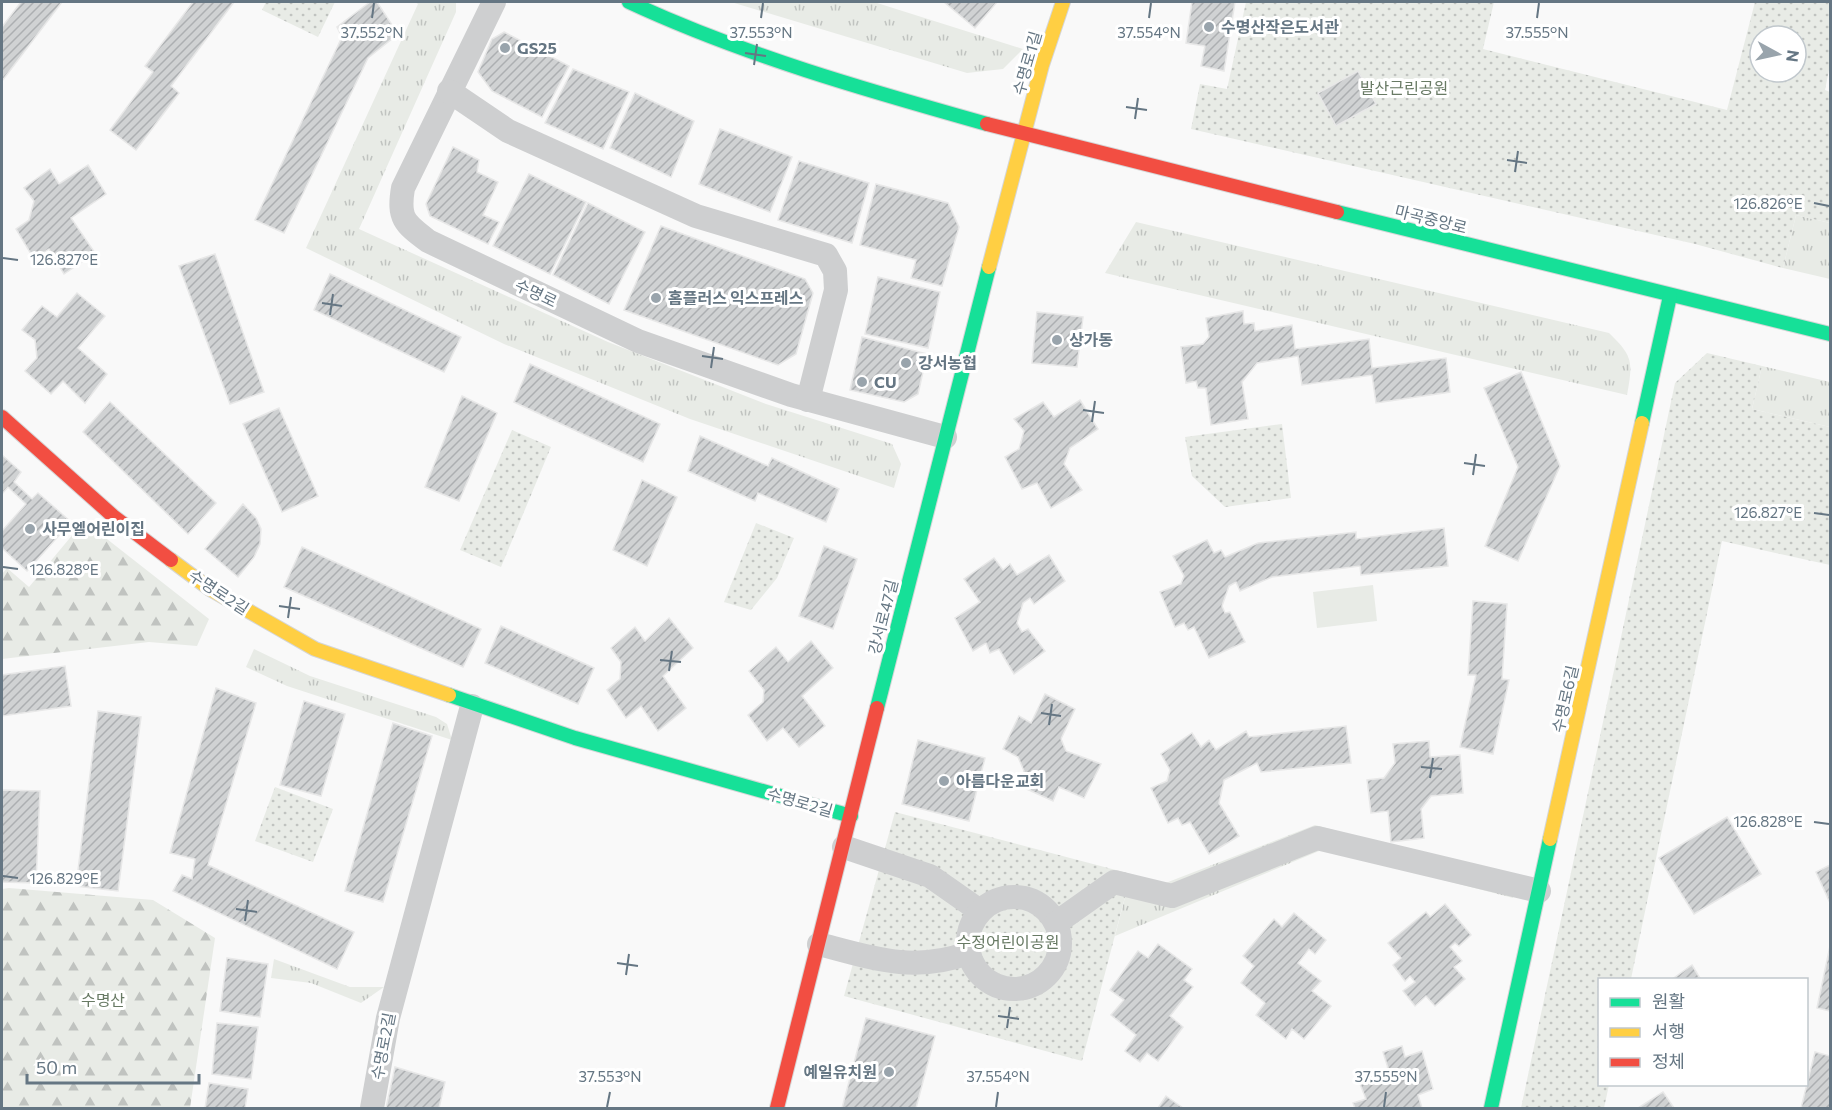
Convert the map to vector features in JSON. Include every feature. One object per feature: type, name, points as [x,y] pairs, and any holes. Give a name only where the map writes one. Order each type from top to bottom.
[{"type":"street","name":"수명로","points":[[494,2],[403,188],[400,207],[407,225],[428,241],[638,340],[808,400],[945,437]]},
{"type":"street","points":[[629,2],[674,23],[862,89],[1025,135]]},
{"type":"street","name":"수명로1길","points":[[1025,135],[1042,65],[1063,2]]},
{"type":"street","points":[[449,91],[508,131],[696,216],[826,255],[835,270],[836,290],[808,400]]},
{"type":"street","name":"마곡중앙로","points":[[1025,135],[1830,334]]},
{"type":"street","name":"강서로47길","points":[[777,1108],[945,437],[1025,135]]},
{"type":"street","name":"수명로6길","points":[[1491,1108],[1670,296]]},
{"type":"street","name":"수명로2길","points":[[2,417],[113,516],[210,589],[315,649],[472,706],[575,738],[851,816]]},
{"type":"street","name":"수명로2길","points":[[372,1108],[388,1018],[472,706]]},
{"type":"street","points":[[1056,923],[1114,882],[1172,896],[1317,838],[1539,891]]},
{"type":"street","points":[[844,847],[930,876],[980,911]]},
{"type":"street","points":[[1006,897],[1021,897],[1035,902],[1047,910],[1056,923],[1060,937],[1059,952],[1054,967],[1044,979],[1030,987],[1015,990],[999,987],[985,980],[975,968],[968,953],[968,938],[972,923],[980,911],[992,902],[1006,897]]},
{"type":"street","points":[[819,944],[904,964],[949,960],[968,953]]},
{"type":"green space","points":[[266,2],[335,2],[318,37],[262,10]]},
{"type":"green space","points":[[415,2],[456,2],[456,12],[359,229],[608,342],[766,404],[892,444],[901,464],[894,488],[690,419],[504,344],[306,248],[418,4]]},
{"type":"green space","points":[[731,2],[874,2],[1023,49],[1003,69],[967,73]]},
{"type":"green space","name":"발산근린공원","points":[[1246,2],[1494,2],[1483,49],[1727,110],[1748,29],[1748,84],[1808,84],[1808,24],[1749,24],[1755,2],[1830,2],[1830,65],[1825,90],[1830,92],[1830,223],[1796,215],[1783,268],[1695,244],[1191,129],[1200,84],[1227,89]]},
{"type":"green space","points":[[1796,215],[1830,223],[1830,279],[1783,268]]},
{"type":"green space","points":[[1136,222],[1609,333],[1623,348],[1629,360],[1630,375],[1627,395],[1105,273]]},
{"type":"green space","points":[[1707,353],[1762,366],[1752,409],[1830,427],[1830,565],[1722,541],[1631,978],[1598,978],[1598,1086],[1609,1086],[1604,1108],[1521,1108],[1675,383]]},
{"type":"green space","points":[[1762,366],[1830,382],[1830,427],[1752,409]]},
{"type":"green space","points":[[1282,424],[1291,498],[1225,507],[1192,476],[1185,437]]},
{"type":"green space","points":[[512,430],[551,447],[501,567],[460,550]]},
{"type":"green space","points":[[84,521],[209,619],[197,646],[149,642],[2,659],[2,574],[7,568],[29,587]]},
{"type":"green space","points":[[756,523],[794,538],[777,578],[751,610],[724,602]]},
{"type":"green space","points":[[1373,585],[1377,621],[1317,628],[1313,592]]},
{"type":"green space","points":[[254,649],[310,676],[436,717],[447,724],[452,740],[287,686],[246,667]]},
{"type":"green space","points":[[275,787],[333,809],[313,862],[255,841]]},
{"type":"green space","name":"수정어린이공원","points":[[895,812],[1131,874],[1082,1061],[844,996]]},
{"type":"green space","points":[[1315,825],[1517,879],[1513,898],[1324,849],[1115,936],[1131,874],[1163,884]]},
{"type":"green space","name":"수명산","points":[[2,889],[153,900],[215,938],[190,1108],[2,1108]]},
{"type":"green space","points":[[274,959],[350,987],[384,987],[361,1003],[311,983],[271,978]]},
{"type":"building","points":[[21,2],[62,2],[2,81],[2,27]]},
{"type":"building","points":[[193,2],[234,2],[171,86],[179,93],[136,150],[110,130],[153,72],[145,66]]},
{"type":"building","points":[[370,2],[377,2],[398,34],[368,58],[284,233],[255,220],[342,37],[337,27]]},
{"type":"building","points":[[944,2],[997,2],[975,28]]},
{"type":"building","points":[[1192,2],[1235,2],[1224,71],[1201,66],[1205,46],[1186,43]]},
{"type":"building","points":[[504,32],[569,66],[542,117],[492,91],[478,72],[492,39]]},
{"type":"building","points":[[573,69],[629,92],[603,149],[545,123]]},
{"type":"building","points":[[1358,71],[1376,104],[1336,126],[1318,93]]},
{"type":"building","points":[[635,93],[694,121],[671,177],[610,148]]},
{"type":"building","points":[[720,129],[792,157],[770,212],[699,184]]},
{"type":"building","points":[[453,147],[479,160],[477,172],[498,182],[483,215],[499,222],[488,244],[430,216],[426,204]]},
{"type":"building","points":[[799,161],[869,183],[852,243],[778,220]]},
{"type":"building","points":[[88,165],[106,194],[71,218],[95,253],[64,274],[49,249],[34,259],[16,229],[29,220],[34,201],[24,188],[50,169],[59,184]]},
{"type":"building","points":[[529,174],[586,202],[550,274],[493,246]]},
{"type":"building","points":[[876,184],[948,203],[959,227],[942,286],[911,278],[916,260],[860,245]]},
{"type":"building","points":[[588,203],[645,232],[609,304],[553,275]]},
{"type":"building","points":[[661,226],[805,279],[813,293],[796,354],[778,365],[624,310]]},
{"type":"building","points":[[215,254],[264,392],[230,404],[179,266]]},
{"type":"building","points":[[330,274],[461,337],[444,372],[314,310]]},
{"type":"building","points":[[878,277],[940,292],[928,348],[865,334]]},
{"type":"building","points":[[77,293],[105,316],[78,348],[107,374],[85,403],[63,381],[51,394],[25,371],[37,358],[35,340],[22,330],[42,306],[57,317]]},
{"type":"building","points":[[1243,311],[1244,324],[1254,323],[1255,331],[1292,325],[1295,349],[1369,339],[1372,368],[1446,358],[1450,392],[1376,403],[1372,375],[1302,385],[1298,356],[1257,363],[1242,382],[1248,419],[1211,425],[1206,388],[1198,388],[1196,381],[1186,383],[1181,347],[1203,344],[1209,337],[1206,318]]},
{"type":"building","name":"상가동","points":[[1037,312],[1083,317],[1077,367],[1032,363]]},
{"type":"building","points":[[862,337],[927,354],[918,394],[904,402],[850,390]]},
{"type":"building","points":[[530,364],[660,424],[643,462],[514,402]]},
{"type":"building","points":[[1521,372],[1560,466],[1518,561],[1485,546],[1518,467],[1484,388]]},
{"type":"building","points":[[462,396],[497,413],[459,501],[425,487]]},
{"type":"building","points":[[1080,400],[1098,429],[1070,448],[1064,464],[1082,490],[1051,508],[1037,483],[1022,489],[1005,457],[1019,449],[1024,431],[1014,419],[1043,402],[1054,417]]},
{"type":"building","points":[[110,402],[216,503],[188,534],[83,432]]},
{"type":"building","points":[[279,408],[318,496],[282,512],[243,424]]},
{"type":"building","points":[[700,436],[768,466],[772,458],[839,489],[826,522],[758,493],[755,501],[688,471]]},
{"type":"building","points":[[2,455],[21,472],[14,482],[32,499],[38,493],[71,522],[27,571],[2,548],[2,531],[26,504],[8,487],[2,494]]},
{"type":"building","points":[[642,480],[677,497],[647,566],[613,550]]},
{"type":"building","points":[[243,504],[256,518],[261,529],[260,544],[254,557],[238,577],[205,549]]},
{"type":"building","points":[[1444,528],[1448,566],[1361,575],[1360,566],[1272,577],[1240,591],[1236,582],[1229,586],[1222,606],[1225,613],[1230,612],[1245,642],[1209,658],[1194,627],[1188,630],[1184,623],[1175,627],[1160,592],[1181,584],[1184,576],[1173,556],[1207,540],[1214,553],[1221,550],[1225,557],[1258,543],[1356,532],[1356,539]]},
{"type":"building","points":[[824,546],[857,559],[833,629],[799,616]]},
{"type":"building","points":[[302,547],[481,629],[463,667],[284,587]]},
{"type":"building","points":[[1049,555],[1065,581],[1034,604],[1030,598],[1023,603],[1017,623],[1022,632],[1028,629],[1045,651],[1014,674],[999,649],[990,653],[986,643],[973,651],[955,618],[980,602],[964,579],[994,558],[1003,570],[1010,564],[1017,575]]},
{"type":"building","points":[[1473,601],[1507,604],[1502,679],[1509,680],[1493,754],[1460,747],[1476,675],[1468,675]]},
{"type":"building","points":[[669,618],[693,648],[663,676],[686,708],[658,731],[641,706],[626,718],[607,690],[620,679],[621,662],[611,648],[635,627],[645,641]]},
{"type":"building","points":[[501,626],[594,668],[578,704],[485,663]]},
{"type":"building","points":[[811,641],[833,668],[802,696],[825,726],[799,747],[783,728],[767,741],[748,715],[763,702],[764,690],[749,671],[776,647],[788,662]]},
{"type":"building","points":[[65,666],[71,706],[2,716],[2,675]]},
{"type":"building","points":[[216,688],[256,703],[208,865],[354,932],[337,969],[173,891],[182,875],[192,879],[195,859],[170,853]]},
{"type":"building","points":[[1045,694],[1075,709],[1061,739],[1066,751],[1101,764],[1084,798],[1059,787],[1053,801],[1018,785],[1024,771],[1018,757],[1003,749],[1019,716],[1031,723]]},
{"type":"building","points":[[304,701],[345,714],[321,796],[280,785]]},
{"type":"building","points":[[98,711],[141,717],[118,891],[76,886]]},
{"type":"building","points":[[393,723],[432,736],[383,902],[345,891]]},
{"type":"building","points":[[1346,726],[1351,763],[1261,772],[1257,763],[1224,780],[1219,803],[1239,836],[1209,854],[1190,822],[1182,825],[1178,818],[1168,823],[1151,788],[1167,781],[1170,770],[1161,754],[1192,733],[1201,747],[1209,740],[1216,750],[1246,731],[1249,737]]},
{"type":"building","name":"아름다운교회","points":[[918,740],[985,758],[969,821],[902,804]]},
{"type":"building","points":[[1429,741],[1430,757],[1460,755],[1463,793],[1431,796],[1421,809],[1424,838],[1391,842],[1388,811],[1371,813],[1367,780],[1384,778],[1395,763],[1393,744]]},
{"type":"building","points":[[2,790],[40,791],[36,883],[2,882]]},
{"type":"building","points":[[1727,817],[1761,874],[1694,914],[1659,858]]},
{"type":"building","points":[[1830,865],[1830,903],[1816,872]]},
{"type":"building","points":[[1445,904],[1471,935],[1459,946],[1455,943],[1450,947],[1462,961],[1454,967],[1465,979],[1435,1006],[1426,996],[1415,1006],[1403,991],[1415,982],[1410,976],[1405,981],[1393,965],[1401,958],[1388,943],[1426,912],[1430,917]]},
{"type":"building","points":[[1294,913],[1326,940],[1315,954],[1309,949],[1298,963],[1321,981],[1312,991],[1331,1006],[1304,1039],[1292,1029],[1286,1039],[1256,1015],[1265,1003],[1241,983],[1254,966],[1243,956],[1274,919],[1282,927]]},
{"type":"building","points":[[1158,944],[1192,969],[1184,980],[1193,987],[1170,1016],[1183,1027],[1158,1061],[1147,1053],[1140,1062],[1125,1051],[1136,1035],[1111,1015],[1124,1000],[1110,990],[1138,951],[1148,958]]},
{"type":"building","points":[[1830,946],[1830,1011],[1817,1008]]},
{"type":"building","points":[[227,958],[268,964],[260,1017],[220,1011]]},
{"type":"building","points":[[1692,965],[1700,978],[1674,978]]},
{"type":"building","name":"예일유치원","points":[[866,1018],[935,1036],[916,1108],[842,1108]]},
{"type":"building","points":[[217,1023],[258,1027],[251,1079],[212,1074]]},
{"type":"building","points":[[1402,1046],[1405,1057],[1422,1051],[1433,1089],[1418,1095],[1422,1108],[1355,1108],[1353,1103],[1366,1099],[1358,1079],[1388,1068],[1383,1052]]},
{"type":"building","points":[[1815,1052],[1830,1056],[1830,1108],[1801,1108]]},
{"type":"building","points":[[395,1067],[445,1082],[439,1108],[386,1108]]},
{"type":"building","points":[[209,1083],[248,1089],[245,1108],[205,1108]]},
{"type":"building","points":[[1663,1092],[1674,1108],[1638,1108]]},
{"type":"building","points":[[1166,1096],[1183,1108],[1158,1108]]},
{"type":"traffic: fast","points":[[629,2],[760,55],[987,124]]},
{"type":"traffic: fast","points":[[1337,212],[1830,334]]},
{"type":"traffic: fast","points":[[877,708],[989,267]]},
{"type":"traffic: fast","points":[[1642,423],[1670,296]]},
{"type":"traffic: fast","points":[[449,695],[575,738],[851,816]]},
{"type":"traffic: fast","points":[[1491,1108],[1550,839]]},
{"type":"traffic: slow","points":[[989,267],[1042,65],[1063,2]]},
{"type":"traffic: slow","points":[[1550,839],[1642,423]]},
{"type":"traffic: slow","points":[[171,560],[210,589],[315,649],[449,695]]},
{"type":"traffic: jam","points":[[987,124],[1337,212]]},
{"type":"traffic: jam","points":[[2,417],[113,516],[171,560]]},
{"type":"traffic: jam","points":[[777,1108],[877,708]]},
{"type":"place","name":"수명산작은도서관","points":[[1209,27]]},
{"type":"place","name":"GS25","points":[[505,48]]},
{"type":"place","name":"홈플러스 익스프레스","points":[[656,298]]},
{"type":"place","name":"상가동","points":[[1057,340]]},
{"type":"place","name":"강서농협","points":[[906,363]]},
{"type":"place","name":"CU","points":[[862,382]]},
{"type":"place","name":"사무엘어린이집","points":[[30,529]]},
{"type":"place","name":"아름다운교회","points":[[944,781]]},
{"type":"place","name":"예일유치원","points":[[889,1072]]}]
